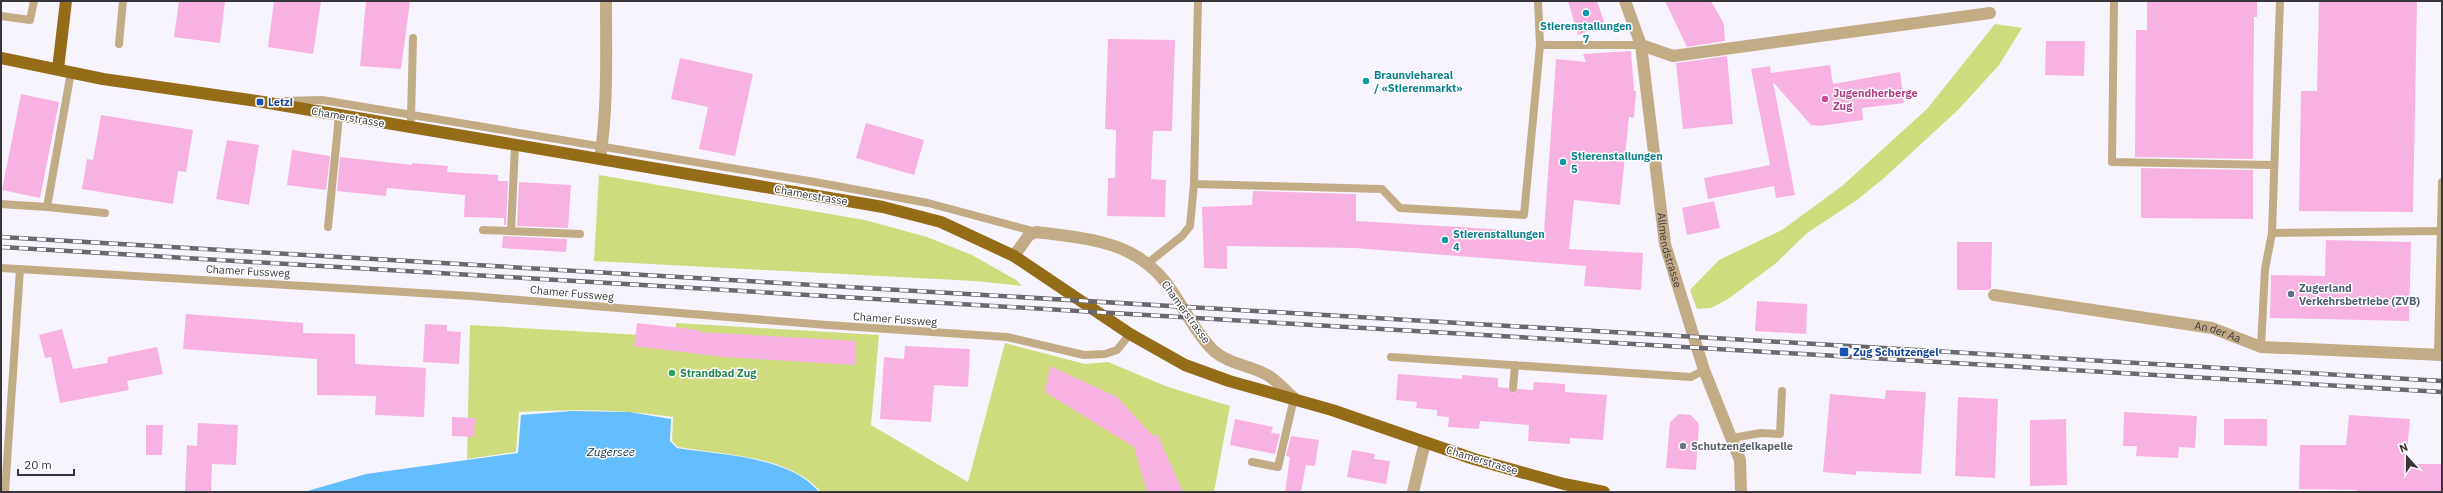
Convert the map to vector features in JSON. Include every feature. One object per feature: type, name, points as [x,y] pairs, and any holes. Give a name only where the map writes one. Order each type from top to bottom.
[{"type":"main road","points":[[58,69],[66,1]]},
{"type":"main road","name":"Chamerstrasse","points":[[1,58],[157,88],[257,101],[515,146],[883,207],[946,224],[1014,256],[1130,334],[1185,365],[1229,381],[1294,398],[1425,442],[1528,474],[1604,492]]},
{"type":"street","points":[[600,159],[607,68],[606,1]]},
{"type":"street","name":"Allmendstrasse","points":[[1625,1],[1641,45],[1665,244],[1704,370],[1740,460],[1741,492]]},
{"type":"street","points":[[1641,45],[1673,56],[1990,13]]},
{"type":"street","points":[[1014,256],[1029,235],[1036,232]]},
{"type":"street","name":"Chamerstrasse","points":[[1036,232],[1099,240],[1122,248],[1148,263],[1167,283],[1213,350],[1223,359],[1268,376],[1294,398]]},
{"type":"street","name":"An der Aa","points":[[1994,295],[2212,328],[2261,347],[2440,355]]},
{"type":"street","points":[[1413,492],[1425,442]]},
{"type":"lane","points":[[1,16],[30,20],[34,1]]},
{"type":"lane","points":[[119,44],[122,1]]},
{"type":"lane","points":[[1148,263],[1182,236],[1190,226],[1194,184],[1198,1]]},
{"type":"lane","points":[[1194,184],[1382,189],[1400,208],[1524,215],[1540,45],[1538,1]]},
{"type":"lane","points":[[2114,1],[2112,162],[2274,165]]},
{"type":"lane","points":[[2261,347],[2265,269],[2272,233],[2280,1]]},
{"type":"lane","points":[[411,128],[413,38]]},
{"type":"lane","points":[[1540,45],[1641,45]]},
{"type":"lane","points":[[47,208],[71,72]]},
{"type":"lane","points":[[257,101],[322,100],[602,147],[928,203],[1036,232]]},
{"type":"lane","points":[[328,227],[339,116]]},
{"type":"lane","points":[[511,231],[515,146]]},
{"type":"lane","points":[[2440,355],[2442,182]]},
{"type":"lane","points":[[1,204],[105,213]]},
{"type":"lane","points":[[483,230],[580,234]]},
{"type":"lane","points":[[2272,233],[2441,231]]},
{"type":"lane","name":"Chamer Fussweg","points":[[1,268],[471,296],[819,325],[1007,337],[1084,355],[1105,354],[1117,350],[1130,334]]},
{"type":"lane","points":[[5,492],[20,269]]},
{"type":"lane","points":[[1391,357],[1691,377],[1704,370]]},
{"type":"lane","points":[[1513,388],[1515,365]]},
{"type":"lane","points":[[1732,438],[1761,433],[1780,434],[1782,390]]},
{"type":"lane","points":[[1252,462],[1278,467],[1294,398]]},
{"type":"green space","points":[[1995,24],[2022,28],[1999,65],[1958,110],[1884,178],[1857,200],[1807,233],[1775,264],[1728,299],[1711,308],[1697,309],[1690,290],[1719,260],[1782,230],[1842,186],[1927,109]]},
{"type":"green space","points":[[599,175],[865,220],[927,237],[972,255],[1016,280],[1022,286],[975,281],[594,261]]},
{"type":"green space","name":"Strandbad Zug","points":[[676,323],[879,335],[871,425],[968,482],[1005,343],[1085,364],[1108,362],[1168,387],[1230,406],[1214,492],[821,492],[808,480],[792,470],[774,464],[735,455],[678,447],[672,441],[673,417],[615,411],[558,410],[519,412],[516,452],[467,459],[470,325],[675,337]]},
{"type":"water","name":"Zugersee","points":[[572,411],[629,412],[671,419],[670,441],[677,448],[753,459],[773,464],[791,471],[806,480],[819,492],[304,492],[366,474],[518,453],[521,415]]},
{"type":"building","points":[[179,1],[225,1],[220,43],[174,37]]},
{"type":"building","points":[[274,1],[321,1],[313,54],[268,47]]},
{"type":"building","points":[[366,1],[410,1],[401,69],[360,66]]},
{"type":"building","name":"Stierenstallungen 7","points":[[1568,1],[1597,1],[1605,25],[1578,35]]},
{"type":"building","points":[[1665,1],[1711,1],[1724,24],[1725,41],[1687,47]]},
{"type":"building","points":[[2147,1],[2257,1],[2257,17],[2254,17],[2253,159],[2135,157],[2136,30],[2147,30]]},
{"type":"building","points":[[2319,1],[2417,1],[2413,212],[2299,211],[2301,91],[2317,91]]},
{"type":"building","points":[[1108,39],[1175,40],[1172,131],[1153,131],[1151,179],[1166,180],[1165,217],[1107,216],[1108,178],[1115,178],[1116,130],[1105,129]]},
{"type":"building","points":[[2046,41],[2085,41],[2084,76],[2045,75]]},
{"type":"building","points":[[1631,51],[1634,91],[1636,91],[1634,118],[1629,117],[1620,205],[1574,200],[1569,249],[1643,253],[1641,290],[1584,286],[1586,266],[1355,248],[1227,246],[1227,269],[1204,268],[1202,207],[1252,205],[1253,191],[1356,194],[1356,221],[1544,232],[1556,59],[1586,62],[1583,54]]},
{"type":"building","points":[[1727,56],[1733,124],[1683,129],[1676,63]]},
{"type":"building","points":[[680,58],[753,74],[735,156],[699,149],[708,107],[671,99]]},
{"type":"building","points":[[1830,65],[1833,84],[1900,72],[1904,103],[1862,108],[1863,120],[1819,126],[1811,125],[1773,82],[1795,195],[1776,198],[1774,186],[1708,199],[1704,178],[1770,165],[1751,69],[1770,66],[1771,73]]},
{"type":"building","points":[[21,94],[59,102],[40,198],[2,190]]},
{"type":"building","points":[[101,115],[193,130],[186,172],[178,171],[173,204],[82,189],[87,159],[93,160]]},
{"type":"building","points":[[866,123],[924,140],[914,175],[856,158]]},
{"type":"building","points":[[227,140],[259,145],[249,205],[216,199]]},
{"type":"building","points":[[292,150],[330,156],[326,190],[287,185]]},
{"type":"building","points":[[340,157],[412,165],[412,163],[448,166],[447,172],[498,175],[498,181],[508,181],[506,225],[504,225],[504,218],[464,217],[465,195],[387,188],[386,196],[337,191]]},
{"type":"building","points":[[2141,168],[2253,170],[2253,219],[2141,218]]},
{"type":"building","points":[[519,182],[571,185],[568,228],[517,226]]},
{"type":"building","points":[[1714,201],[1720,228],[1687,235],[1682,208]]},
{"type":"building","points":[[503,236],[567,239],[566,252],[502,248]]},
{"type":"building","points":[[2326,240],[2411,242],[2409,321],[2270,318],[2271,275],[2325,276]]},
{"type":"building","points":[[1957,242],[1992,242],[1991,288],[1989,290],[1957,290]]},
{"type":"building","points":[[1757,301],[1807,304],[1806,334],[1755,331]]},
{"type":"building","points":[[186,314],[303,323],[303,333],[355,334],[355,364],[426,368],[424,417],[375,415],[376,396],[317,395],[317,359],[183,349]]},
{"type":"building","points":[[637,323],[699,330],[699,332],[856,341],[855,365],[723,357],[634,346]]},
{"type":"building","points":[[425,324],[447,325],[447,331],[461,332],[459,364],[423,362]]},
{"type":"building","points":[[62,329],[73,369],[107,363],[108,357],[157,347],[163,374],[127,381],[129,390],[60,403],[51,357],[45,358],[39,335]]},
{"type":"building","points":[[905,346],[970,349],[968,387],[934,385],[931,422],[880,419],[884,357],[904,359]]},
{"type":"building","points":[[1050,366],[1117,397],[1153,436],[1157,434],[1183,492],[1147,492],[1134,447],[1045,392]]},
{"type":"building","points":[[1398,374],[1462,379],[1462,375],[1498,378],[1498,387],[1508,388],[1512,393],[1518,389],[1533,390],[1534,382],[1565,384],[1565,392],[1607,395],[1603,440],[1570,438],[1570,444],[1528,441],[1529,425],[1480,421],[1479,429],[1448,427],[1449,417],[1437,416],[1437,410],[1416,408],[1417,402],[1396,400]]},
{"type":"building","points":[[1886,390],[1926,392],[1921,474],[1856,471],[1856,475],[1823,472],[1830,394],[1885,399]]},
{"type":"building","points":[[1958,397],[1998,399],[1995,478],[1955,476]]},
{"type":"building","points":[[2124,412],[2197,416],[2195,448],[2179,447],[2178,458],[2136,456],[2137,446],[2123,446]]},
{"type":"building","name":"Schutzengelkapelle","points":[[1679,414],[1691,415],[1699,424],[1696,470],[1666,468],[1670,422]]},
{"type":"building","points":[[2349,415],[2410,419],[2406,464],[2442,464],[2442,492],[2357,492],[2357,490],[2299,489],[2300,445],[2346,445]]},
{"type":"building","points":[[452,417],[475,418],[474,437],[452,436]]},
{"type":"building","points":[[1235,419],[1273,427],[1271,433],[1280,434],[1275,454],[1230,445]]},
{"type":"building","points":[[2066,419],[2067,485],[2030,486],[2030,420]]},
{"type":"building","points":[[2224,419],[2267,419],[2267,446],[2224,445]]},
{"type":"building","points":[[198,423],[238,425],[236,465],[212,464],[211,492],[185,492],[187,445],[197,446]]},
{"type":"building","points":[[146,425],[163,425],[162,455],[146,455]]},
{"type":"building","points":[[1291,436],[1319,440],[1315,466],[1306,465],[1301,492],[1285,492],[1290,457],[1286,456]]},
{"type":"building","points":[[1352,450],[1375,454],[1374,459],[1390,461],[1386,484],[1347,477]]},
{"type":"railway","points":[[1,237],[2442,381]]},
{"type":"railway","points":[[1,247],[2442,392]]},
{"type":"place","name":"Stierenstallungen 7","points":[[1586,13]]},
{"type":"place","name":"Braunviehareal / «Stierenmarkt»","points":[[1366,81]]},
{"type":"place","name":"Jugendherberge Zug","points":[[1825,99]]},
{"type":"place","name":"Letzi","points":[[260,102]]},
{"type":"place","name":"Stierenstallungen 5","points":[[1563,162]]},
{"type":"place","name":"Stierenstallungen 4","points":[[1445,240]]},
{"type":"place","name":"Zugerland Verkehrsbetriebe (ZVB)","points":[[2291,294]]},
{"type":"place","name":"Zug Schutzengel","points":[[1844,352]]},
{"type":"place","name":"Strandbad Zug","points":[[672,373]]},
{"type":"place","name":"Schutzengelkapelle","points":[[1683,446]]}]
